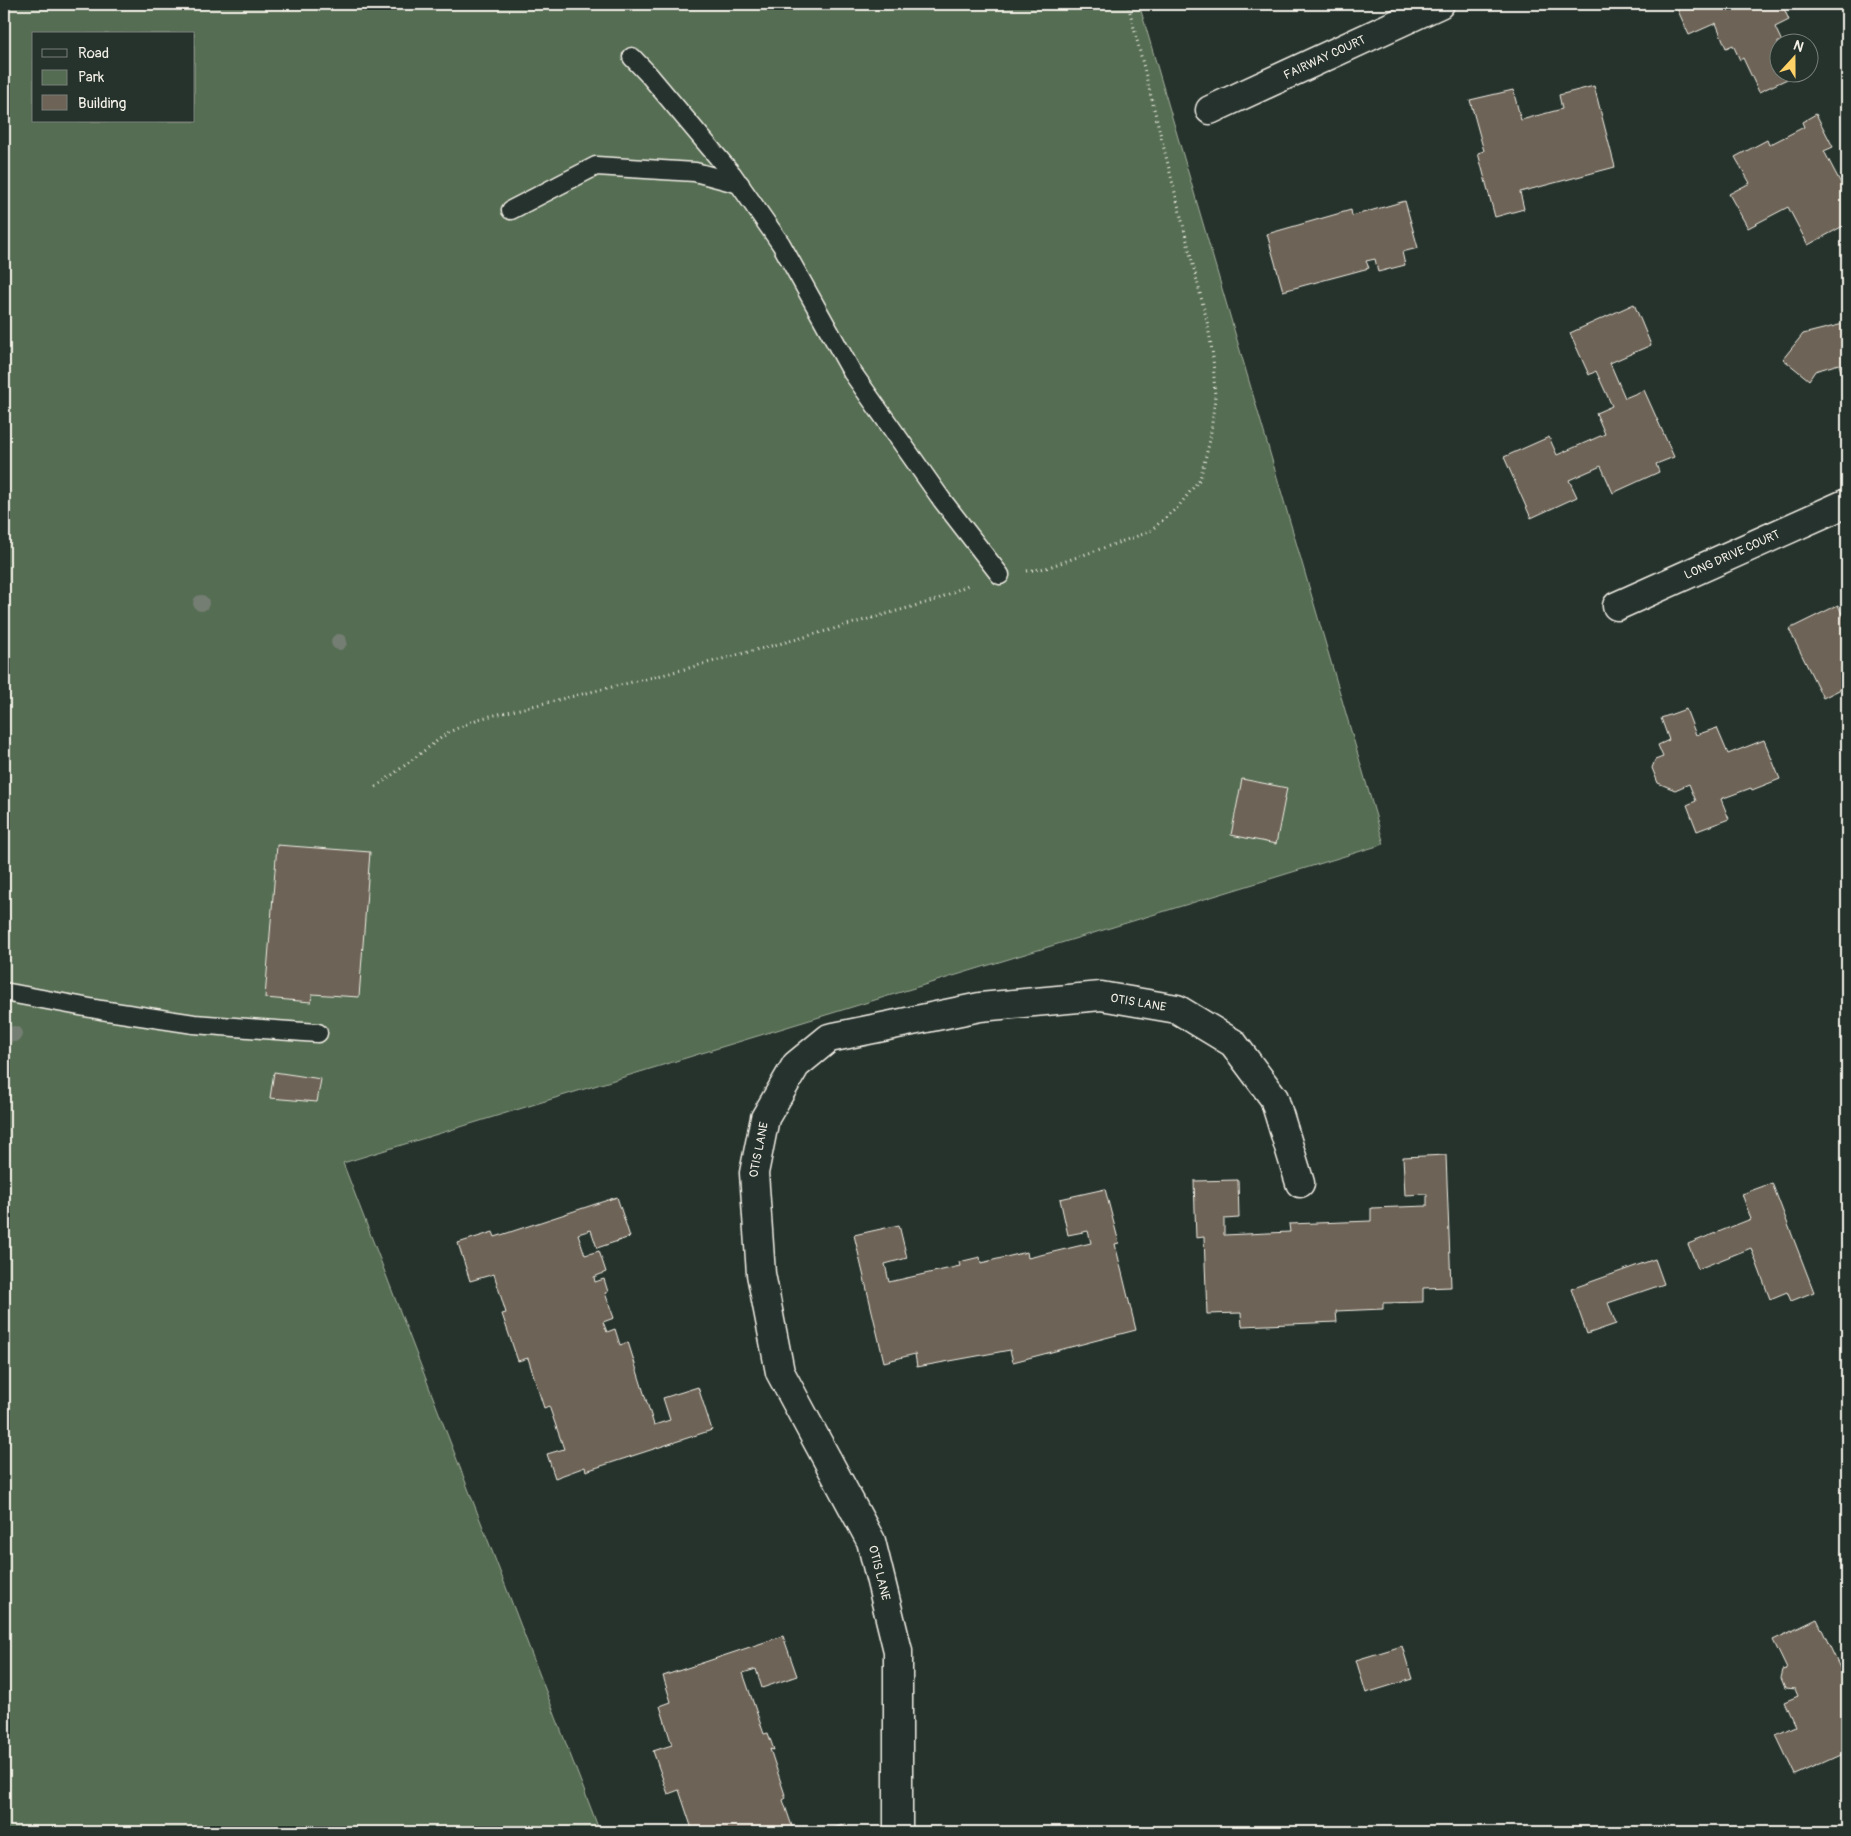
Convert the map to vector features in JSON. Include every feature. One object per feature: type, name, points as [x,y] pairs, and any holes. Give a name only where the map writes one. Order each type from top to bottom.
[{"type":"street","name":"FAIRWAY COURT","points":[[1210,110],[1440,4]]},
{"type":"street","name":"LONG DRIVE COURT","points":[[1617,606],[1847,503]]},
{"type":"street","name":"OTIS LANE","points":[[898,1832],[898,1651],[896,1642],[871,1541],[780,1372],[761,1274],[754,1173],[765,1118],[796,1065],[829,1038],[980,1007],[1101,996],[1177,1009],[1233,1043],[1274,1098],[1300,1183]]},
{"type":"lane","points":[[632,57],[740,184],[782,244],[852,372],[942,500],[1000,575]]},
{"type":"lane","points":[[511,210],[596,166],[695,172],[740,184]]},
{"type":"lane","points":[[4,992],[101,1010],[194,1024],[318,1033]]},
{"type":"green space","points":[[4,4],[1139,4],[1384,844],[343,1163],[600,1832],[4,1832]]},
{"type":"building","points":[[1675,4],[1782,4],[1789,20],[1775,27],[1777,32],[1768,32],[1768,82],[1781,82],[1759,92],[1743,58],[1740,60],[1733,45],[1726,48],[1716,23],[1689,35]]},
{"type":"building","points":[[1594,86],[1615,167],[1520,192],[1524,209],[1495,217],[1478,153],[1484,151],[1470,100],[1513,90],[1521,120],[1562,109],[1559,95]]},
{"type":"building","points":[[1816,114],[1833,147],[1824,151],[1847,195],[1847,224],[1808,245],[1788,207],[1748,228],[1729,194],[1750,183],[1735,157],[1767,140],[1769,145],[1804,127],[1802,122]]},
{"type":"building","points":[[1405,201],[1418,248],[1402,252],[1405,265],[1378,272],[1375,259],[1366,261],[1369,268],[1283,291],[1267,234],[1351,210],[1352,216]]},
{"type":"building","points":[[1847,285],[1847,311],[1841,287]]},
{"type":"building","points":[[1634,304],[1651,345],[1610,363],[1625,398],[1644,390],[1674,457],[1656,464],[1659,472],[1613,493],[1601,466],[1569,480],[1577,497],[1531,518],[1504,457],[1549,437],[1557,455],[1605,434],[1596,413],[1612,406],[1596,371],[1589,375],[1570,333]]},
{"type":"building","points":[[1847,323],[1847,396],[1839,364],[1815,371],[1809,380],[1783,359],[1803,334]]},
{"type":"building","points":[[1838,605],[1847,624],[1847,686],[1823,698],[1789,629]]},
{"type":"building","points":[[1686,709],[1696,735],[1717,728],[1728,754],[1764,740],[1780,779],[1721,799],[1729,819],[1697,831],[1687,805],[1696,801],[1689,784],[1675,790],[1658,783],[1652,768],[1655,760],[1663,757],[1658,745],[1669,740],[1661,718]]},
{"type":"building","points":[[1242,779],[1287,788],[1276,844],[1231,835]]},
{"type":"building","points":[[277,845],[370,852],[359,997],[312,994],[311,1002],[265,998]]},
{"type":"building","points":[[274,1072],[321,1079],[317,1102],[270,1098]]},
{"type":"building","points":[[1446,1155],[1451,1287],[1423,1288],[1423,1302],[1383,1303],[1383,1309],[1336,1311],[1337,1322],[1242,1326],[1241,1313],[1207,1314],[1204,1237],[1196,1238],[1194,1181],[1238,1180],[1239,1218],[1224,1219],[1224,1235],[1290,1232],[1289,1224],[1371,1221],[1371,1208],[1427,1206],[1427,1194],[1405,1195],[1403,1157]]},
{"type":"building","points":[[1772,1183],[1814,1292],[1791,1301],[1787,1292],[1770,1299],[1751,1248],[1698,1269],[1688,1244],[1751,1219],[1742,1194]]},
{"type":"building","points":[[1105,1189],[1119,1243],[1115,1244],[1136,1330],[1013,1362],[1010,1350],[917,1367],[915,1354],[884,1362],[854,1235],[899,1225],[907,1258],[885,1264],[889,1282],[960,1266],[959,1262],[980,1257],[981,1263],[1027,1252],[1028,1258],[1091,1243],[1088,1231],[1068,1235],[1060,1199]]},
{"type":"building","points":[[617,1197],[630,1237],[597,1248],[591,1230],[578,1234],[585,1255],[599,1251],[606,1272],[594,1277],[595,1282],[604,1279],[608,1292],[605,1293],[614,1318],[603,1322],[607,1332],[615,1329],[620,1345],[628,1342],[654,1425],[670,1420],[663,1398],[698,1387],[712,1430],[586,1471],[585,1467],[555,1478],[547,1454],[564,1449],[549,1406],[544,1408],[528,1358],[518,1361],[502,1314],[506,1313],[494,1274],[470,1281],[458,1243],[493,1232],[495,1237]]},
{"type":"building","points":[[1655,1259],[1664,1284],[1608,1303],[1616,1324],[1587,1334],[1571,1289]]},
{"type":"building","points":[[1817,1619],[1847,1683],[1847,1762],[1845,1763],[1841,1754],[1795,1775],[1776,1735],[1795,1726],[1784,1702],[1798,1696],[1795,1689],[1785,1688],[1781,1678],[1783,1670],[1787,1669],[1773,1640]]},
{"type":"building","points":[[783,1636],[797,1676],[762,1688],[756,1669],[743,1673],[764,1734],[768,1733],[774,1750],[770,1749],[786,1798],[783,1800],[794,1832],[693,1832],[679,1790],[668,1794],[653,1751],[672,1745],[660,1706],[671,1702],[663,1676]]},
{"type":"building","points":[[1402,1646],[1412,1679],[1366,1693],[1356,1660]]},
{"type":"building","points":[[846,1824],[849,1832],[821,1832]]}]
